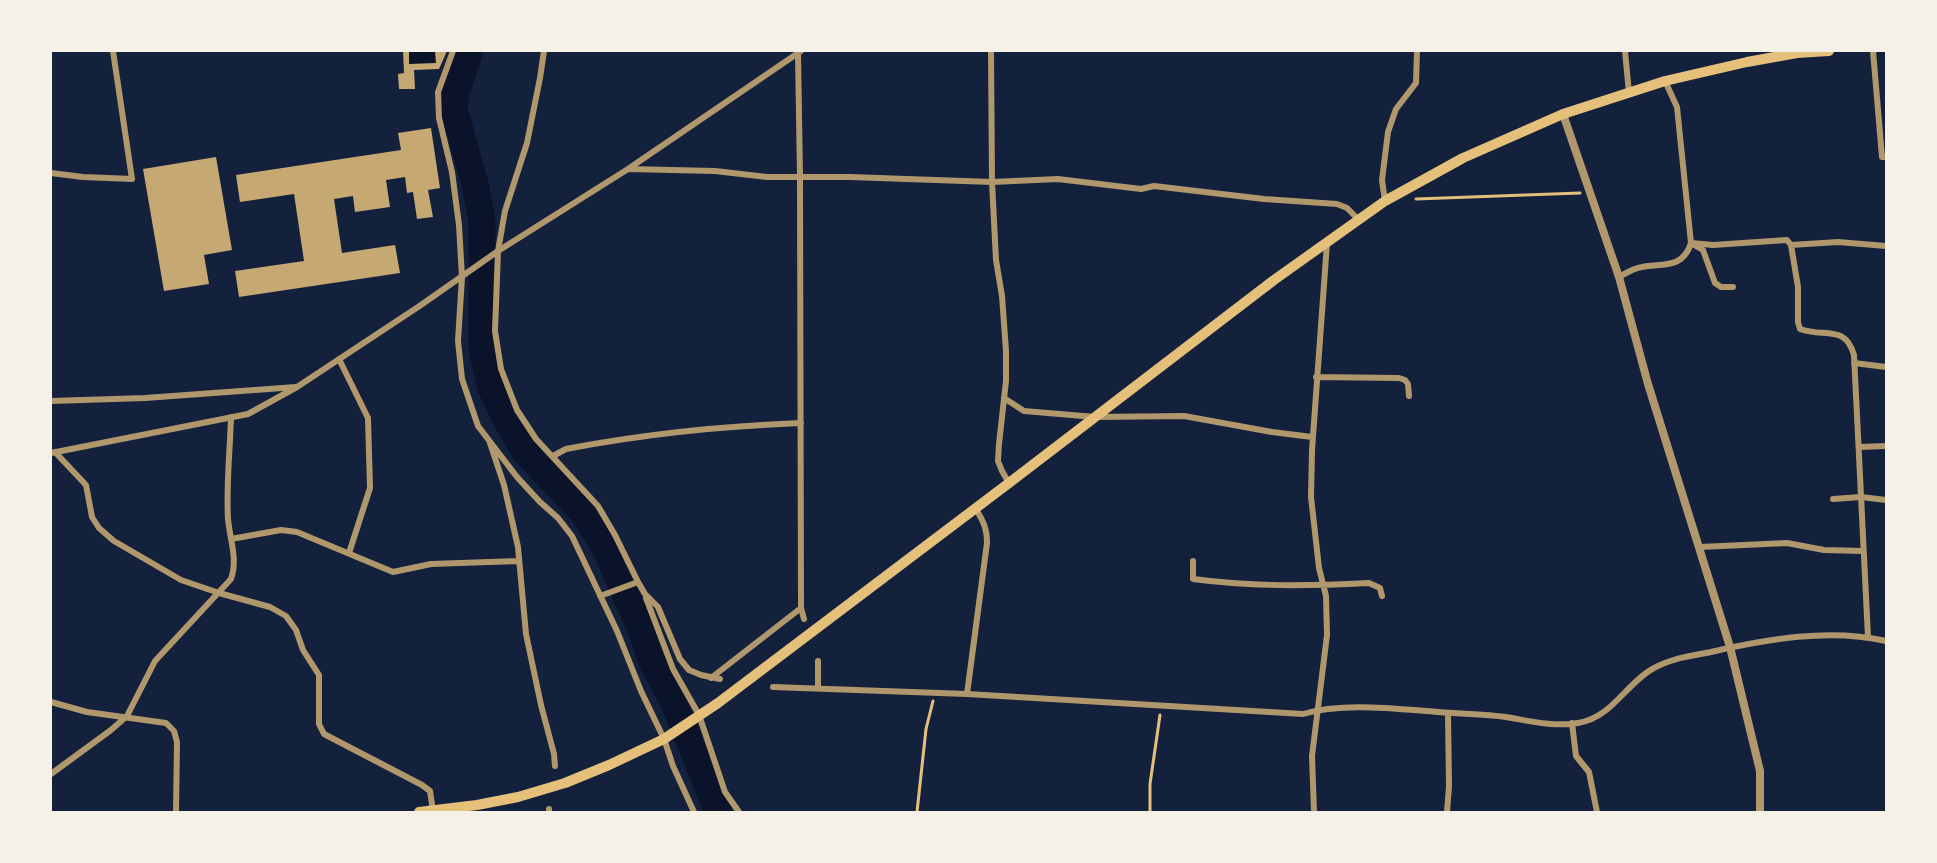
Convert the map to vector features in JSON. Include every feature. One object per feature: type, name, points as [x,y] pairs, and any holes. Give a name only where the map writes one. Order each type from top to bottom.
[{"type":"main road","points":[[419,812],[518,797],[565,783],[664,739],[718,703],[976,509],[1274,280],[1385,201],[1463,158],[1563,114],[1665,81],[1748,62],[1829,51]]},
{"type":"street","points":[[51,173],[132,179],[113,51]]},
{"type":"street","points":[[453,51],[438,92],[438,118],[452,172],[464,275],[458,341],[462,379],[478,426],[517,477],[558,518],[572,536],[586,562],[694,812]]},
{"type":"street","points":[[544,51],[527,143],[505,212],[495,253],[495,331],[501,369],[517,410],[536,439],[598,506],[615,535],[645,594],[673,669],[697,717],[725,792],[739,812]]},
{"type":"street","points":[[991,51],[992,182],[996,260],[1002,296],[1006,351],[999,461],[1009,483]]},
{"type":"street","points":[[1385,201],[1382,180],[1388,132],[1396,110],[1416,83],[1417,51]]},
{"type":"street","points":[[1625,51],[1629,93]]},
{"type":"street","points":[[1873,51],[1882,157],[1886,157]]},
{"type":"street","points":[[53,453],[248,414],[264,406],[297,387],[495,253],[628,169],[799,52]]},
{"type":"street","points":[[799,52],[801,608],[804,618]]},
{"type":"street","points":[[1619,277],[1640,267],[1670,264],[1682,259],[1688,253],[1691,243],[1677,107],[1665,81]]},
{"type":"street","points":[[1563,114],[1619,277],[1648,384],[1730,648],[1760,771],[1760,812]]},
{"type":"street","points":[[628,169],[715,171],[766,177],[992,182],[1077,180],[1141,189],[1154,186],[1264,199],[1337,204],[1347,208],[1358,219]]},
{"type":"street","points":[[1691,243],[1713,245],[1787,240],[1791,245],[1798,287],[1800,329],[1837,334],[1845,337],[1851,345],[1859,447],[1868,637]]},
{"type":"street","points":[[1791,245],[1838,242],[1886,246]]},
{"type":"street","points":[[1314,812],[1312,756],[1327,635],[1326,596],[1319,568],[1311,497],[1312,437],[1327,243]]},
{"type":"street","points":[[1691,243],[1703,250],[1715,283],[1721,287],[1733,287]]},
{"type":"street","points":[[339,359],[368,418],[369,429],[370,488],[349,553]]},
{"type":"street","points":[[1854,363],[1886,367]]},
{"type":"street","points":[[1316,376],[1399,378],[1408,384],[1408,396]]},
{"type":"street","points":[[51,401],[145,399],[297,387]]},
{"type":"street","points":[[1004,398],[1024,411],[1095,417],[1184,416],[1312,437]]},
{"type":"street","points":[[51,774],[127,716],[155,661],[231,579],[234,569],[228,502],[231,417]]},
{"type":"street","points":[[553,456],[566,449],[666,433],[737,425],[801,423]]},
{"type":"street","points":[[487,437],[504,484],[519,561],[526,634],[555,766]]},
{"type":"street","points":[[1859,447],[1886,446]]},
{"type":"street","points":[[53,453],[86,485],[92,517],[99,528],[114,541],[181,580],[270,607],[286,616],[296,630],[303,650],[319,675],[319,724],[324,734],[422,785],[430,791],[433,811]]},
{"type":"street","points":[[1833,498],[1861,497],[1886,500]]},
{"type":"street","points":[[968,694],[987,543],[987,531],[976,509]]},
{"type":"street","points":[[231,539],[281,530],[297,532],[393,572],[431,564],[519,561]]},
{"type":"street","points":[[1700,547],[1787,543],[1824,550],[1863,550]]},
{"type":"street","points":[[1193,561],[1193,579],[1275,586],[1368,583],[1380,588],[1382,596]]},
{"type":"street","points":[[600,596],[638,582]]},
{"type":"street","points":[[645,594],[658,607],[680,659],[689,670],[720,680]]},
{"type":"street","points":[[711,678],[801,608]]},
{"type":"street","points":[[773,687],[968,694],[1303,714],[1332,708],[1395,709],[1505,717],[1533,723],[1580,723],[1594,718],[1613,705],[1638,678],[1670,660],[1730,648],[1818,635],[1868,637],[1886,641]]},
{"type":"street","points":[[818,661],[818,688]]},
{"type":"street","points":[[51,702],[87,712],[166,723],[174,731],[177,741],[176,812]]},
{"type":"street","points":[[1447,812],[1448,713]]},
{"type":"street","points":[[1572,723],[1576,756],[1589,772],[1597,812]]},
{"type":"path","points":[[1414,199],[1591,193]]},
{"type":"path","points":[[917,812],[926,729],[936,693]]},
{"type":"path","points":[[1150,812],[1150,783],[1161,706]]},
{"type":"water","points":[[409,51],[435,51],[436,63],[409,64]]},
{"type":"building","points":[[403,51],[409,51],[409,64],[436,63],[435,51],[447,51],[439,69],[414,70],[415,89],[399,89],[398,74],[404,73]]},
{"type":"building","points":[[431,128],[440,188],[428,190],[433,217],[417,219],[413,192],[407,193],[405,177],[386,180],[390,207],[355,212],[353,196],[334,199],[342,253],[395,245],[400,273],[239,297],[235,271],[304,261],[294,194],[240,202],[236,175],[401,150],[398,133]]},
{"type":"building","points":[[216,157],[232,250],[204,255],[209,284],[164,291],[143,169]]},
{"type":"waterway","points":[[470,51],[456,93],[454,109],[475,184],[482,221],[482,349],[490,386],[526,453],[584,514],[605,548],[642,632],[652,662],[673,701],[718,812]]}]
